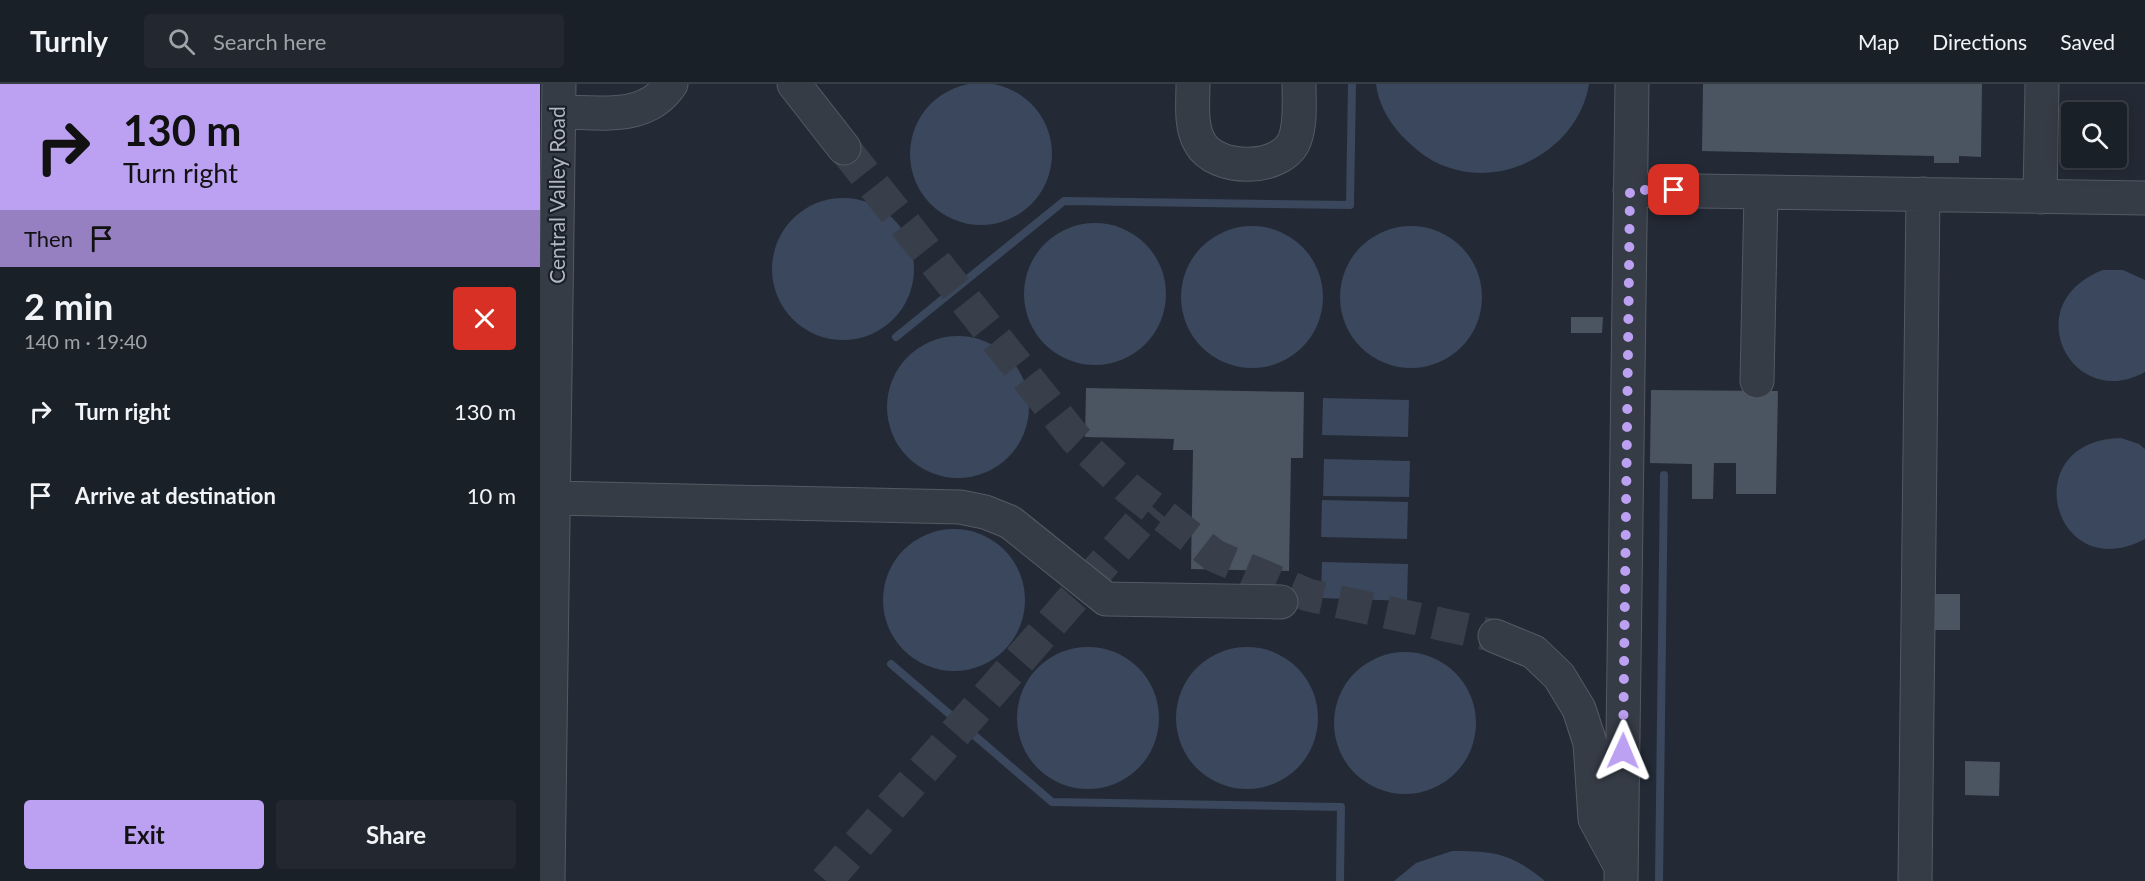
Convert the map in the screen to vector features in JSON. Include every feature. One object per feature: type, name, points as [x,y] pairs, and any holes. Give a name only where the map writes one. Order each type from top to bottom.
[{"type":"street","points":[[559,98],[629,112],[649,107],[665,93],[671,84]]},
{"type":"street","points":[[794,84],[843,147]]},
{"type":"street","points":[[1193,84],[1194,125],[1200,144],[1214,158],[1249,164],[1265,162],[1283,154],[1295,141],[1299,119],[1299,84]]},
{"type":"street","points":[[1621,874],[1632,84]]},
{"type":"street","points":[[2040,197],[2042,84]]},
{"type":"street","name":"Central Valley Road","points":[[548,881],[559,98]]},
{"type":"street","points":[[1630,190],[2145,198]]},
{"type":"street","points":[[1757,381],[1761,192]]},
{"type":"street","points":[[1915,881],[1923,194]]},
{"type":"street","points":[[554,498],[960,507],[985,512],[1010,522],[1106,599],[1281,602]]},
{"type":"street","points":[[1494,636],[1534,652],[1559,676],[1579,709],[1590,743],[1595,819],[1621,874]]},
{"type":"water","points":[[981,83],[1008,89],[1031,104],[1046,127],[1052,154],[1046,181],[1031,204],[1008,219],[981,225],[954,219],[931,204],[916,181],[910,154],[916,127],[931,104],[954,89]]},
{"type":"water","points":[[1376,84],[1589,84],[1582,107],[1571,127],[1555,144],[1537,157],[1516,167],[1493,172],[1470,172],[1447,167],[1434,161],[1407,141],[1385,112]]},
{"type":"water","points":[[843,198],[870,204],[893,219],[908,242],[914,269],[908,296],[893,319],[870,334],[843,340],[816,334],[793,319],[778,296],[772,269],[778,242],[793,219],[816,204]]},
{"type":"water","points":[[1095,223],[1122,229],[1145,244],[1160,267],[1166,294],[1160,321],[1145,344],[1122,359],[1095,365],[1068,359],[1045,344],[1030,321],[1024,294],[1030,267],[1045,244],[1068,229]]},
{"type":"water","points":[[1252,226],[1279,232],[1302,247],[1317,270],[1323,297],[1317,324],[1302,347],[1279,362],[1252,368],[1225,362],[1202,347],[1187,324],[1181,297],[1187,270],[1202,247],[1225,232]]},
{"type":"water","points":[[1411,226],[1438,232],[1461,247],[1476,270],[1482,297],[1476,324],[1461,347],[1438,362],[1411,368],[1384,362],[1361,347],[1346,324],[1340,297],[1346,270],[1361,247],[1384,232]]},
{"type":"water","points":[[2103,270],[2123,270],[2145,280],[2145,372],[2118,381],[2095,378],[2076,366],[2064,349],[2059,328],[2062,306],[2077,286]]},
{"type":"water","points":[[958,336],[985,341],[1008,357],[1024,380],[1029,407],[1024,434],[1008,457],[985,473],[958,478],[931,473],[908,457],[892,434],[887,407],[892,380],[908,357],[931,341]]},
{"type":"water","points":[[1323,398],[1409,400],[1408,437],[1322,435]]},
{"type":"water","points":[[2121,438],[2139,444],[2145,449],[2145,539],[2113,549],[2087,544],[2069,529],[2058,508],[2057,484],[2067,462],[2088,445]]},
{"type":"water","points":[[1324,459],[1410,461],[1409,497],[1323,496]]},
{"type":"water","points":[[1322,500],[1408,502],[1407,539],[1321,537]]},
{"type":"water","points":[[954,529],[981,535],[1004,550],[1019,573],[1025,600],[1019,627],[1004,650],[981,665],[954,671],[927,665],[904,650],[889,627],[883,600],[889,573],[904,550],[927,535]]},
{"type":"water","points":[[1322,562],[1408,564],[1407,601],[1321,598]]},
{"type":"water","points":[[1088,647],[1115,652],[1138,668],[1154,691],[1159,718],[1154,745],[1138,768],[1115,784],[1088,789],[1061,784],[1038,768],[1022,745],[1017,718],[1022,691],[1038,668],[1061,652]]},
{"type":"water","points":[[1247,647],[1274,652],[1297,668],[1313,691],[1318,718],[1313,745],[1297,768],[1274,784],[1247,789],[1220,784],[1197,768],[1181,745],[1176,718],[1181,691],[1197,668],[1220,652]]},
{"type":"water","points":[[1405,652],[1432,658],[1455,673],[1470,696],[1476,723],[1470,750],[1455,773],[1432,788],[1405,794],[1378,788],[1355,773],[1340,750],[1334,723],[1340,696],[1355,673],[1378,658]]},
{"type":"water","points":[[1452,851],[1502,855],[1522,864],[1545,881],[1394,881],[1416,863]]},
{"type":"building","points":[[1703,84],[1982,84],[1981,157],[1959,156],[1959,163],[1934,163],[1934,156],[1702,151]]},
{"type":"building","points":[[1571,317],[1603,317],[1602,333],[1571,333]]},
{"type":"building","points":[[1086,388],[1304,392],[1303,458],[1291,458],[1289,571],[1191,569],[1193,450],[1173,450],[1174,439],[1085,437]]},
{"type":"building","points":[[1651,390],[1778,391],[1776,494],[1736,494],[1736,463],[1714,463],[1713,499],[1692,499],[1692,464],[1650,463]]},
{"type":"building","points":[[1931,594],[1960,594],[1960,630],[1931,630]]},
{"type":"building","points":[[1965,761],[2000,762],[1999,796],[1965,795]]},
{"type":"waterway","points":[[896,337],[1064,201],[1350,205],[1352,84]]},
{"type":"waterway","points":[[1659,881],[1664,475]]},
{"type":"waterway","points":[[891,664],[1052,802],[1341,807],[1340,881]]},
{"type":"tunnel","points":[[844,148],[1075,438],[1129,489],[1215,556],[1308,595],[1495,636]]},
{"type":"tunnel","points":[[826,881],[1153,507]]},
{"type":"route","points":[[1623,751],[1630,190],[1674,190]]}]
